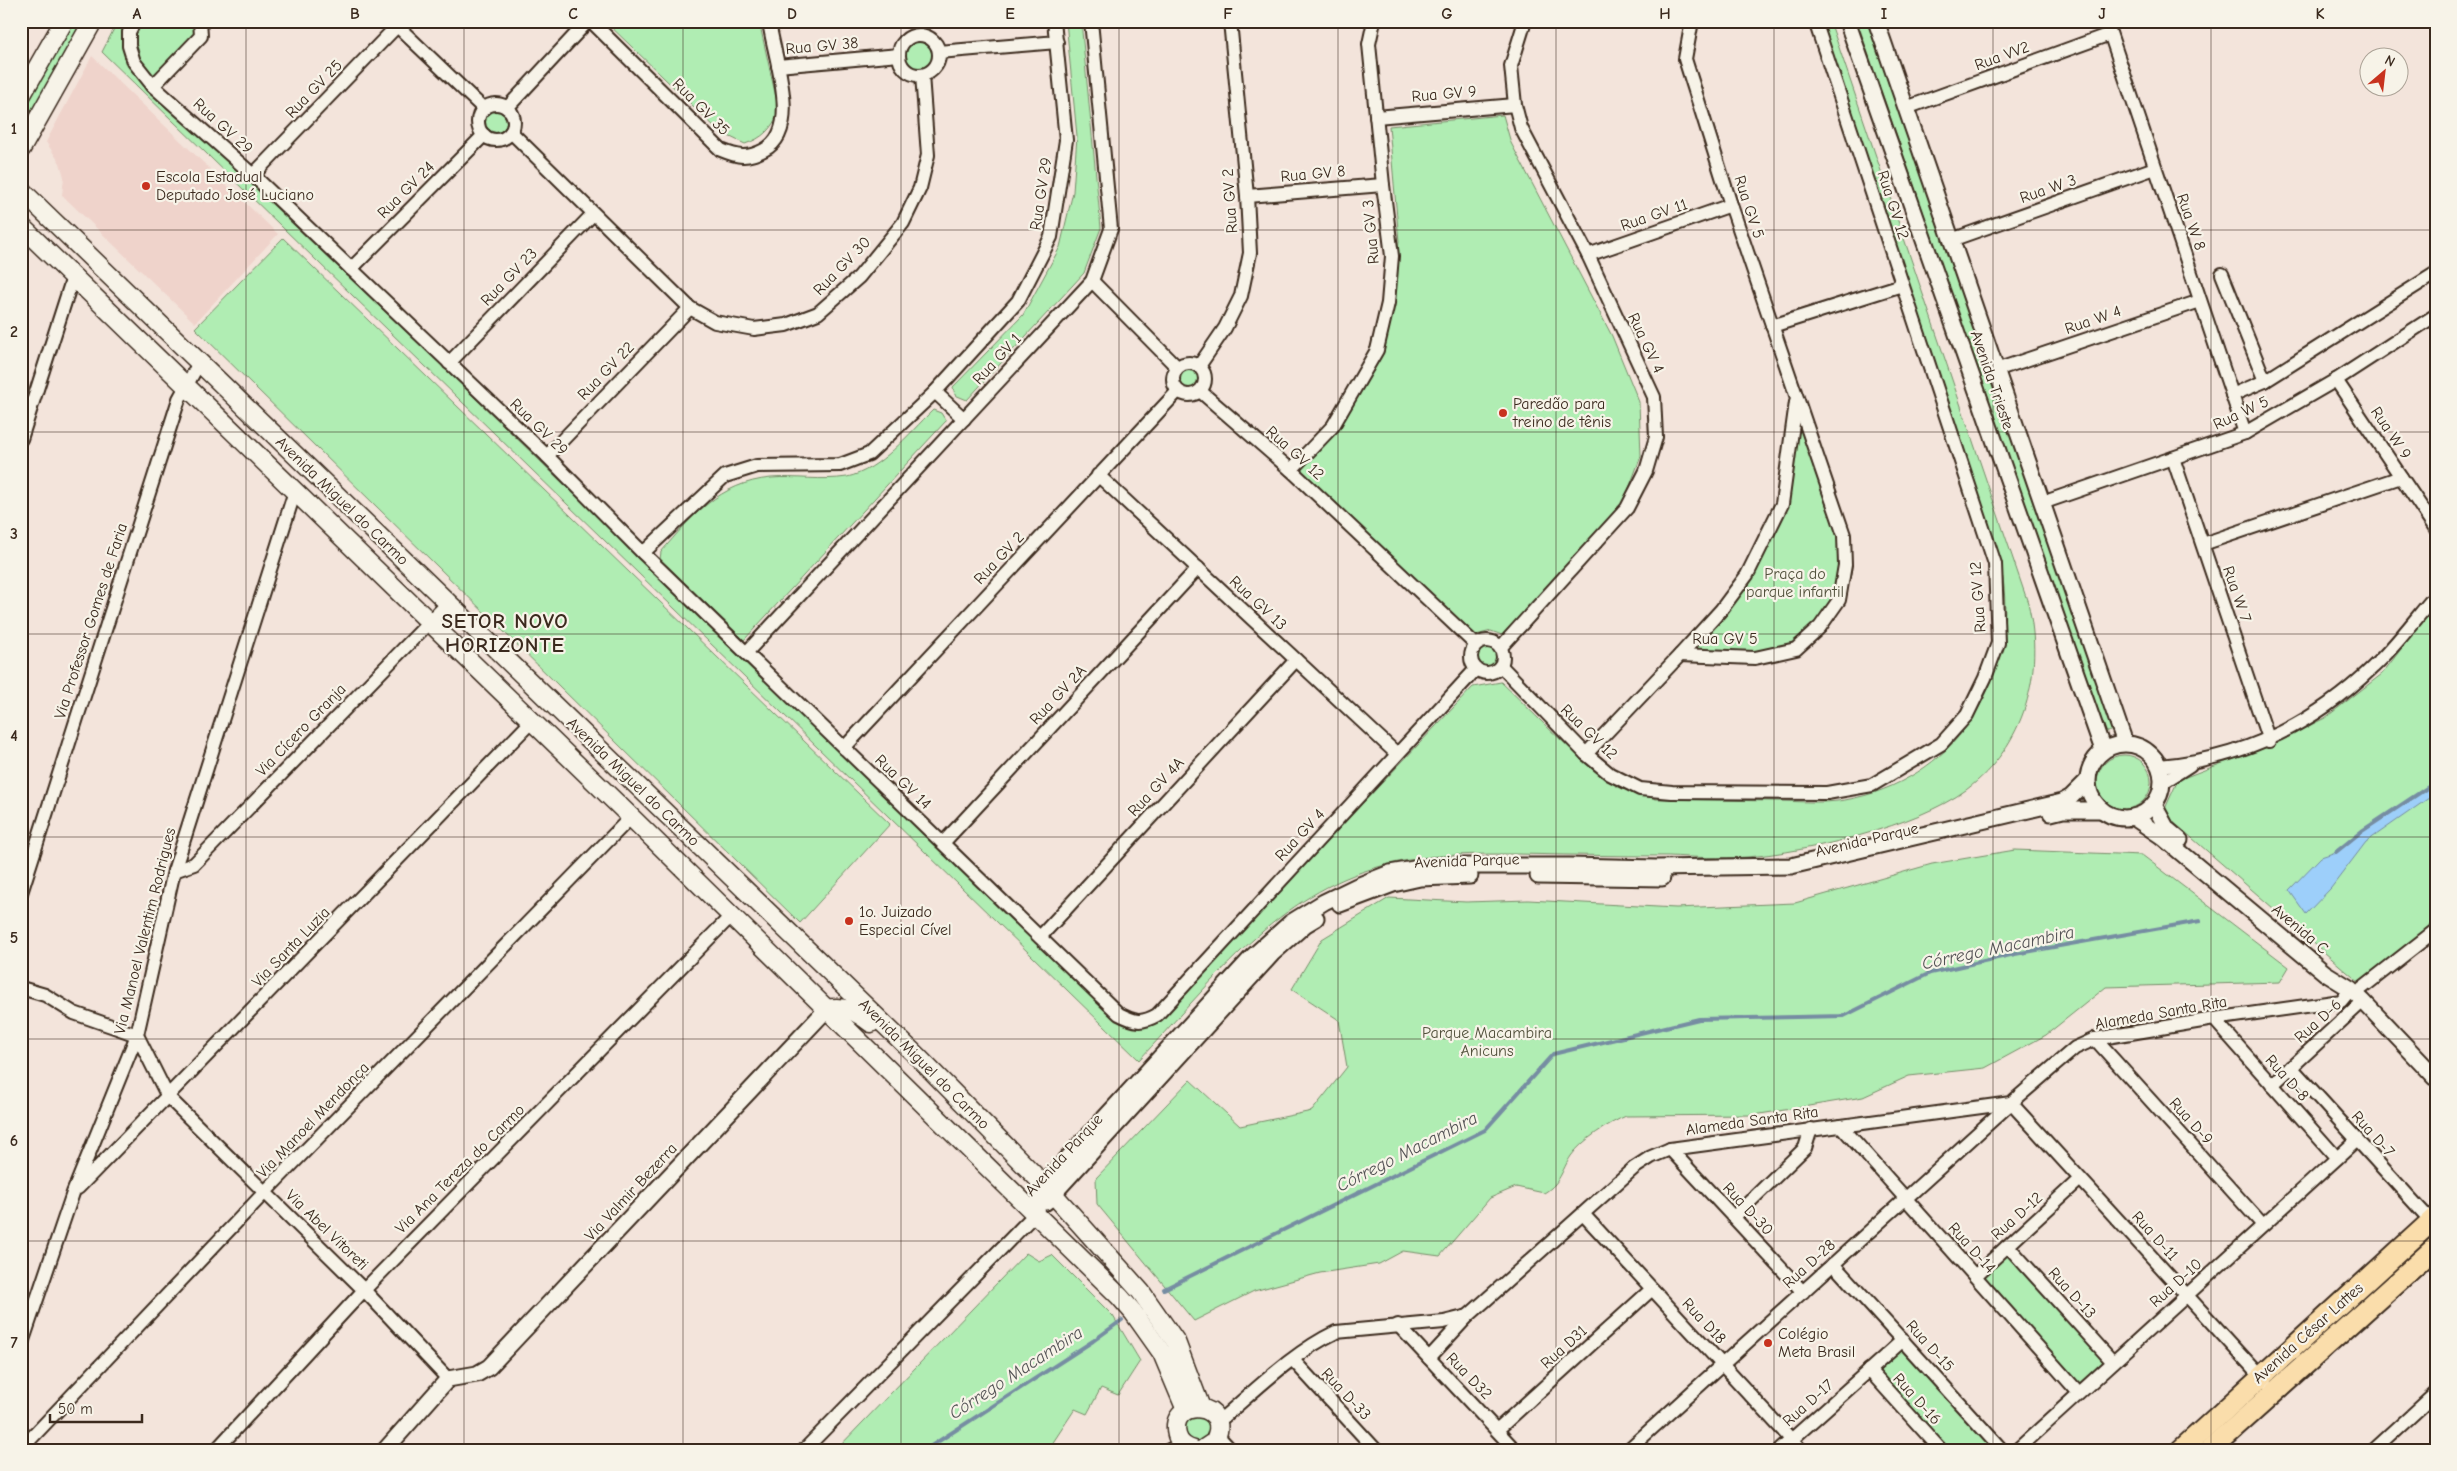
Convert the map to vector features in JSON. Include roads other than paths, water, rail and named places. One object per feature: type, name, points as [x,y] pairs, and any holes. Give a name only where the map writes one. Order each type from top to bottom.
[{"type":"main road","points":[[21,96],[64,21]]},
{"type":"main road","points":[[21,149],[93,21]]},
{"type":"main road","name":"Avenida Miguel do Carmo","points":[[21,190],[918,1057],[1049,1190],[1141,1292],[1176,1342],[1194,1409]]},
{"type":"main road","name":"Avenida Miguel do Carmo","points":[[21,226],[1036,1212],[1133,1312],[1162,1353],[1194,1409]]},
{"type":"main road","points":[[96,300],[102,268]]},
{"type":"main road","points":[[827,1009],[840,1006],[852,1010],[918,1057]]},
{"type":"main road","name":"Avenida César Lattes","points":[[2180,1450],[2433,1219]]},
{"type":"main road","name":"Avenida César Lattes","points":[[2210,1450],[2436,1248]]},
{"type":"main road","points":[[1194,1409],[1214,1415],[1198,1445],[1178,1437],[1176,1427],[1179,1418],[1194,1409]]},
{"type":"street","name":"Rua GV 29","points":[[136,21],[129,32],[129,46],[134,62],[154,86],[253,175],[547,456],[643,554],[725,476],[757,466],[840,465],[869,454],[936,392],[1018,301],[1051,237],[1066,140],[1054,21]]},
{"type":"street","points":[[154,86],[201,36],[200,21]]},
{"type":"street","points":[[507,108],[590,21]]},
{"type":"street","name":"Rua GV 35","points":[[590,21],[721,150],[734,156],[749,158],[767,149],[778,138],[784,124],[778,66],[769,21]]},
{"type":"street","name":"Rua GV 1","points":[[746,653],[1092,281],[1111,230],[1091,21]]},
{"type":"street","name":"Rua GV 2","points":[[1199,366],[1225,328],[1242,296],[1250,253],[1247,196],[1230,21]]},
{"type":"street","name":"Rua GV 3","points":[[1291,470],[1333,426],[1377,350],[1388,302],[1392,256],[1383,185],[1370,44],[1374,21]]},
{"type":"street","name":"Rua GV 4","points":[[1501,648],[1627,508],[1646,471],[1656,437],[1654,397],[1588,255],[1521,128],[1515,104],[1511,66],[1525,21]]},
{"type":"street","name":"Rua GV 5","points":[[1680,655],[1755,658],[1796,649],[1820,627],[1839,600],[1845,565],[1844,535],[1796,400],[1685,59],[1692,21]]},
{"type":"street","name":"Rua GV 12","points":[[1501,666],[1586,754],[1610,774],[1640,789],[1672,792],[1828,793],[1872,785],[1941,744],[1967,714],[1985,678],[1998,643],[1996,564],[1815,21]]},
{"type":"street","name":"Avenida Trieste","points":[[1847,21],[2103,750]]},
{"type":"street","name":"Avenida Trieste","points":[[1876,21],[2125,743]]},
{"type":"street","name":"Rua W 8","points":[[2106,21],[2245,433]]},
{"type":"street","points":[[394,24],[484,109]]},
{"type":"street","name":"Rua GV 25","points":[[253,175],[394,24]]},
{"type":"street","points":[[915,28],[931,38],[939,52],[936,67],[922,75],[905,70],[899,55],[901,45],[915,28]]},
{"type":"street","name":"Rua VV2","points":[[1906,108],[2110,34]]},
{"type":"street","points":[[939,52],[1056,42]]},
{"type":"street","name":"Rua GV 38","points":[[778,66],[899,55]]},
{"type":"street","name":"Rua GV 30","points":[[511,132],[690,308],[722,324],[754,329],[786,325],[818,313],[859,277],[903,223],[920,188],[928,155],[922,75]]},
{"type":"street","name":"Rua GV 9","points":[[1376,117],[1515,104]]},
{"type":"street","points":[[493,105],[507,108],[513,117],[511,132],[499,140],[489,138],[484,134],[479,124],[484,109],[493,105]]},
{"type":"street","name":"Rua GV 24","points":[[351,269],[484,134]]},
{"type":"street","name":"Rua W 3","points":[[1951,240],[2155,168]]},
{"type":"street","name":"Rua GV 8","points":[[1247,196],[1383,185]]},
{"type":"street","name":"Rua GV 11","points":[[1588,255],[1731,205]]},
{"type":"street","name":"Rua GV 23","points":[[449,363],[593,214]]},
{"type":"street","points":[[2232,395],[2265,381],[2436,273]]},
{"type":"street","points":[[2222,274],[2265,381]]},
{"type":"street","points":[[21,438],[73,276]]},
{"type":"street","points":[[1092,281],[1177,367]]},
{"type":"street","points":[[1772,326],[1902,285]]},
{"type":"street","name":"Rua W 4","points":[[1996,370],[2200,301]]},
{"type":"street","name":"Rua GV 22","points":[[547,456],[690,308]]},
{"type":"street","name":"Rua W 5","points":[[2042,503],[2245,433],[2336,380],[2436,315]]},
{"type":"street","points":[[1190,362],[1203,370],[1205,380],[1200,391],[1192,395],[1178,391],[1173,381],[1177,367],[1190,362]]},
{"type":"street","name":"Via Professor Gomes de Faria","points":[[21,893],[179,399],[185,385],[199,363]]},
{"type":"street","name":"Rua W 9","points":[[2336,380],[2436,529]]},
{"type":"street","name":"Rua GV 2","points":[[844,748],[1178,391]]},
{"type":"street","name":"Rua GV 12","points":[[1200,391],[1291,470],[1476,645]]},
{"type":"street","points":[[936,392],[964,418]]},
{"type":"street","name":"Rua GV 5","points":[[1586,754],[1721,610],[1747,576],[1782,504],[1796,400]]},
{"type":"street","name":"Rua W 7","points":[[2173,458],[2269,741]]},
{"type":"street","name":"Rua GV 13","points":[[1098,475],[1397,754]]},
{"type":"street","points":[[2203,544],[2401,477]]},
{"type":"street","name":"Via Manoel Valentim Rodrigues","points":[[21,1346],[73,1193],[137,1035],[174,871],[295,491]]},
{"type":"street","name":"Rua GV 14","points":[[643,554],[1119,1014],[1132,1021],[1146,1021]]},
{"type":"street","name":"Rua GV 2A","points":[[943,843],[1198,568]]},
{"type":"street","points":[[2159,766],[2192,763],[2269,741],[2322,711],[2374,667],[2436,595]]},
{"type":"street","name":"Via Cícero Granja","points":[[174,871],[194,864],[448,603]]},
{"type":"street","points":[[1489,640],[1501,648],[1504,658],[1501,666],[1490,673],[1476,669],[1471,659],[1471,653],[1476,645],[1489,640]]},
{"type":"street","name":"Rua GV 4A","points":[[1040,937],[1296,660]]},
{"type":"street","name":"Rua GV 4","points":[[1146,1021],[1157,1015],[1476,669]]},
{"type":"street","name":"Via Santa Luzia","points":[[73,1193],[531,722]]},
{"type":"street","points":[[2125,743],[2145,750],[2159,766],[2162,783],[2154,804],[2144,813],[2133,817],[2116,817],[2101,810],[2093,800],[2087,781],[2091,764],[2103,750],[2113,745],[2125,743]]},
{"type":"street","points":[[2162,783],[2192,763]]},
{"type":"street","name":"Avenida Parque","points":[[1036,1212],[1049,1190],[1253,956],[1290,923],[1324,902],[1357,886],[1390,874],[1432,866],[1656,868],[1791,866],[2062,802],[2071,797],[2087,781]]},
{"type":"street","name":"Avenida C","points":[[2154,804],[2167,829],[2332,966],[2436,1066]]},
{"type":"street","name":"Avenida Parque","points":[[1049,1190],[1272,954],[1306,924],[1340,904],[1368,893],[1420,878],[1533,876],[1640,878],[1798,874],[2063,810],[2101,810]]},
{"type":"street","name":"Via Manoel Mendonça","points":[[21,1450],[265,1192],[631,817]]},
{"type":"street","name":"Avenida C","points":[[2133,817],[2162,836],[2325,973],[2359,993],[2436,1078]]},
{"type":"street","name":"Via Ana Tereza do Carmo","points":[[216,1450],[364,1290],[732,916]]},
{"type":"street","name":"Alameda Santa Rita","points":[[1198,1445],[1293,1360],[1320,1339],[1336,1332],[1444,1322],[1468,1316],[1634,1168],[1651,1157],[1670,1149],[2011,1103],[2075,1048],[2095,1039],[2214,1019],[2340,1001],[2359,993],[2436,930]]},
{"type":"street","points":[[21,988],[45,995],[60,1002],[74,1013],[137,1035]]},
{"type":"street","name":"Rua D-6","points":[[2272,1085],[2291,1068],[2359,993]]},
{"type":"street","name":"Via Valmir Bezerra","points":[[448,1379],[477,1374],[489,1367],[827,1009]]},
{"type":"street","name":"Rua D-8","points":[[2214,1019],[2337,1158]]},
{"type":"street","name":"Via Abel Vitoreti","points":[[137,1035],[168,1097],[364,1290],[448,1379]]},
{"type":"street","name":"Rua D-9","points":[[2095,1039],[2263,1225]]},
{"type":"street","name":"Rua D-7","points":[[2291,1068],[2433,1219]]},
{"type":"street","name":"Rua D-11","points":[[2011,1103],[2274,1391]]},
{"type":"street","name":"Rua D-28","points":[[1628,1450],[2011,1103]]},
{"type":"street","name":"Rua D-14","points":[[1841,1126],[2079,1393]]},
{"type":"street","points":[[1734,1217],[1805,1148],[1811,1129]]},
{"type":"street","name":"Rua D-10","points":[[2017,1450],[2357,1140]]},
{"type":"street","name":"Rua D-30","points":[[1670,1149],[1803,1292]]},
{"type":"street","name":"Rua D-12","points":[[1975,1276],[2080,1179]]},
{"type":"street","points":[[804,1450],[1036,1212]]},
{"type":"street","name":"Rua D18","points":[[1583,1214],[1801,1450]]},
{"type":"street","name":"Rua D-13","points":[[2008,1246],[2113,1362]]},
{"type":"street","name":"Rua D-15","points":[[1833,1264],[2002,1450]]},
{"type":"street","name":"Rua D31","points":[[1497,1430],[1652,1289]]},
{"type":"street","points":[[1429,1358],[1468,1316]]},
{"type":"street","name":"Rua D32","points":[[1398,1325],[1515,1450]]},
{"type":"street","name":"Rua D-17","points":[[1780,1450],[1903,1340]]},
{"type":"street","name":"Rua D-33","points":[[1293,1360],[1376,1450]]},
{"type":"street","name":"Rua D-16","points":[[1869,1370],[1941,1450]]},
{"type":"street","points":[[385,1450],[448,1379]]},
{"type":"street","points":[[2374,1450],[2436,1393]]},
{"type":"street","points":[[1198,1445],[1232,1450]]},
{"type":"water","points":[[2436,782],[2436,793],[2366,842],[2331,888],[2306,914],[2289,890],[2321,857],[2336,852],[2362,831]]},
{"type":"waterway","name":"Córrego Macambira","points":[[2336,852],[2362,831],[2436,782]]},
{"type":"waterway","name":"Córrego Macambira","points":[[1164,1289],[1485,1130],[1553,1054],[1699,1019],[1844,1016],[1930,973],[2015,954],[2200,921]]},
{"type":"waterway","name":"Córrego Macambira","points":[[925,1450],[1093,1341],[1122,1320]]},
{"type":"place","name":"Escola Estadual Deputado José Luciano","points":[[146,186]]},
{"type":"place","name":"Paredão para treino de tênis","points":[[1503,413]]},
{"type":"place","name":"1o. Juizado Especial Cível","points":[[849,921]]},
{"type":"place","name":"Colégio Meta Brasil","points":[[1768,1343]]},
{"type":"district","name":"SETOR NOVO HORIZONTE","points":[[505,633]]},
{"type":"park label","name":"Praça do parque infantil","points":[[1795,583]]},
{"type":"park label","name":"Parque Macambira Anicuns","points":[[1487,1042]]}]
